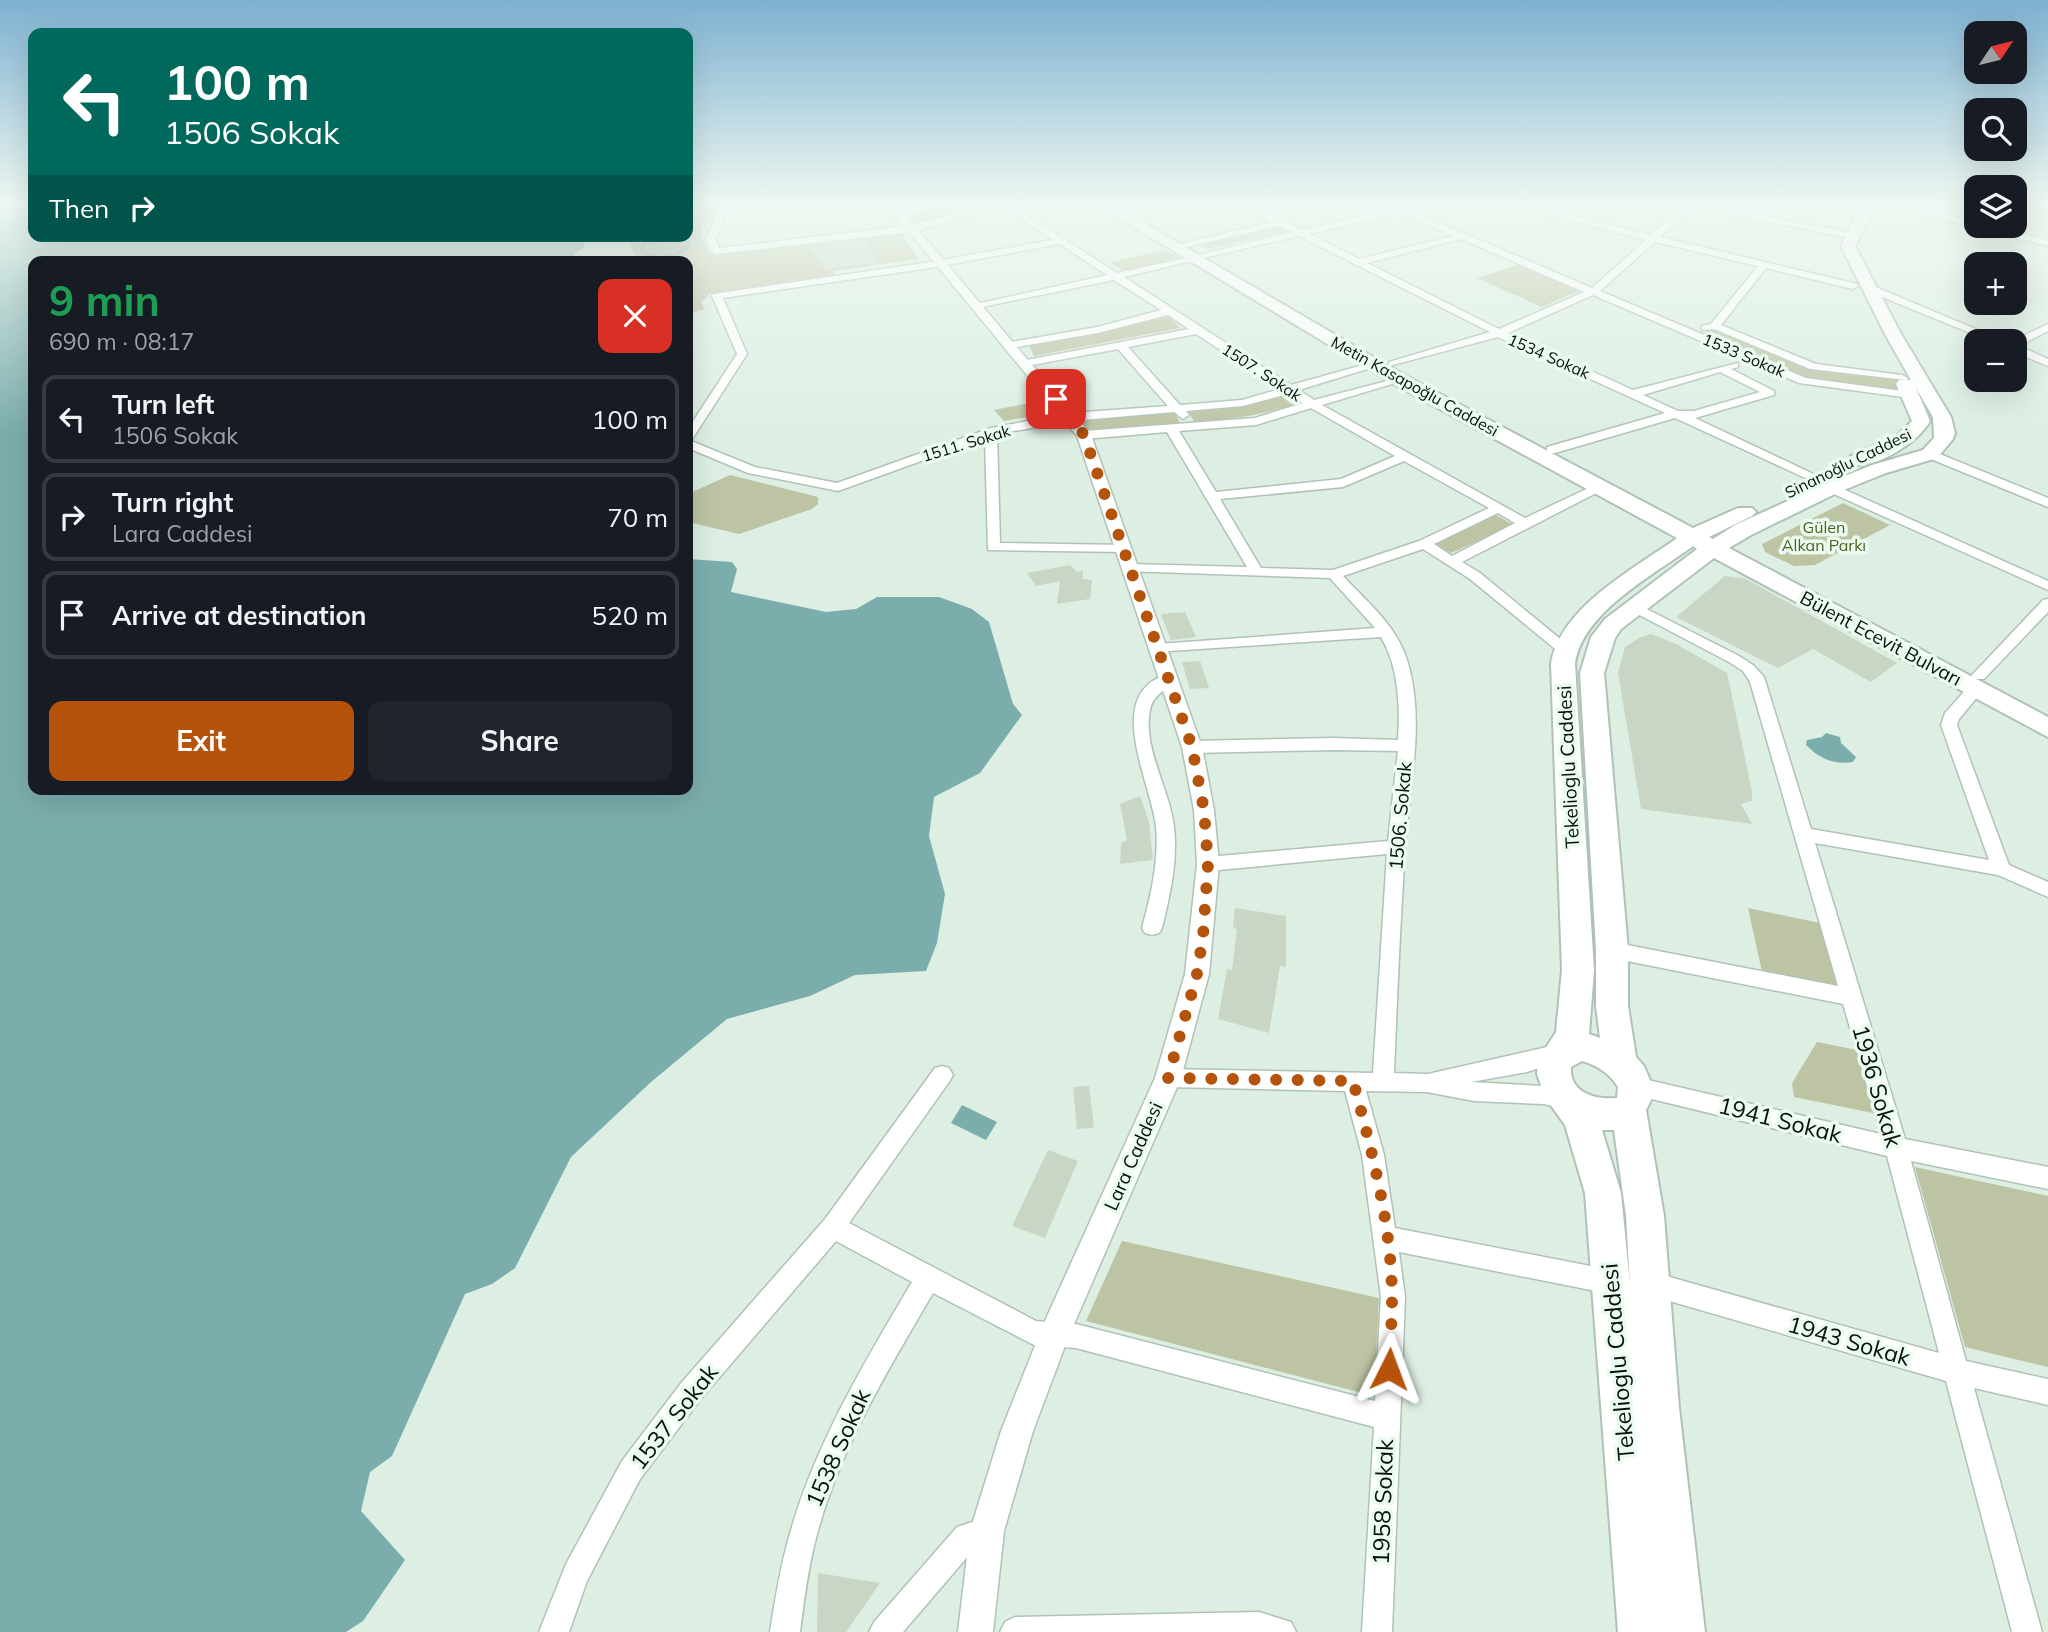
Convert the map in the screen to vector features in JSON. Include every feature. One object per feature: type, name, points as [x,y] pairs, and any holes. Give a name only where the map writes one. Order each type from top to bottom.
[{"type":"main road","name":"Metin Kasapoğlu Caddesi","points":[[1242,282],[1374,365],[1395,372],[1551,450],[1708,539]]},
{"type":"main road","name":"Metin Kasapoğlu Caddesi","points":[[1245,282],[1395,372],[1600,488],[1708,539]]},
{"type":"main road","name":"Si̇nanoğlu Caddesi","points":[[1708,539],[1825,484],[1917,429],[1921,421],[1859,282]]},
{"type":"main road","name":"Si̇nanoğlu Caddesi","points":[[1825,484],[1930,454],[1945,433],[1942,417],[1861,287]]},
{"type":"main road","name":"Tekelioglu Caddesi","points":[[1682,1632],[1658,1408],[1652,1284],[1645,1216],[1628,1086],[1612,1006],[1612,950],[1592,673],[1603,637],[1708,539]]},
{"type":"main road","points":[[1565,650],[1590,611],[1708,539]]},
{"type":"main road","name":"Bülent Ecevit Bulvarı","points":[[1708,539],[1978,683],[2048,728]]},
{"type":"main road","name":"Tekelioglu Caddesi","points":[[1561,1053],[1572,1035],[1578,970],[1563,664],[1565,650]]},
{"type":"main road","name":"Bülent Ecevit Bulvarı","points":[[1978,683],[2048,713]]},
{"type":"main road","points":[[1571,1048],[1595,1049],[1628,1086],[1621,1114],[1600,1116],[1588,1112],[1567,1100],[1554,1079],[1555,1060],[1571,1048]]},
{"type":"main road","name":"Tekelioglu Caddesi","points":[[1567,1100],[1581,1119],[1603,1193],[1641,1632]]},
{"type":"street","points":[[693,430],[742,354],[718,296],[812,282]]},
{"type":"street","name":"Lara Caddesi","points":[[957,282],[1078,426],[1192,747],[1204,810],[1208,864],[1197,974],[1168,1078],[1055,1334],[1017,1431],[988,1531],[976,1632]]},
{"type":"street","points":[[977,305],[1088,282]]},
{"type":"street","name":"1507. Sokak","points":[[1127,282],[1312,404],[1525,523]]},
{"type":"street","name":"1534 Sokak","points":[[1398,282],[1499,333],[2048,586]]},
{"type":"street","name":"1533 Sokak","points":[[1573,282],[1812,384],[1906,386]]},
{"type":"street","points":[[1078,426],[1171,428],[1256,421],[1312,404],[1499,333],[1594,291],[1604,282]]},
{"type":"street","points":[[1714,326],[1750,282]]},
{"type":"street","points":[[1840,282],[1861,287],[1968,329]]},
{"type":"street","points":[[1011,345],[1098,330],[1170,311]]},
{"type":"street","points":[[1690,332],[1714,326],[1814,367],[1906,386]]},
{"type":"street","points":[[2027,339],[2048,327]]},
{"type":"street","points":[[1027,363],[1199,330]]},
{"type":"street","points":[[1121,346],[1180,410],[1190,427]]},
{"type":"street","points":[[2027,353],[2048,363]]},
{"type":"street","points":[[1633,394],[1753,360]]},
{"type":"street","name":"1511. Sokak","points":[[693,446],[752,470],[838,486],[991,432],[1078,426],[1243,403],[1374,365]]},
{"type":"street","points":[[1551,450],[1676,415],[1695,415],[1770,393],[1722,369]]},
{"type":"street","points":[[1171,428],[1257,572]]},
{"type":"street","points":[[991,432],[993,547],[1257,572],[1334,574],[1424,544],[1499,508]]},
{"type":"street","points":[[1930,454],[2048,503]]},
{"type":"street","points":[[1212,496],[1343,483],[1405,456]]},
{"type":"street","points":[[1454,560],[1600,488]]},
{"type":"street","points":[[1424,544],[1454,560],[1545,637],[1565,650]]},
{"type":"street","name":"1506. Sokak","points":[[1334,574],[1385,632],[1398,654],[1404,676],[1406,746],[1396,847],[1383,1082]]},
{"type":"street","points":[[2001,869],[1949,725],[1951,718],[1978,683],[2042,620],[2048,603]]},
{"type":"street","name":"1936 Sokak","points":[[1635,607],[1734,659],[1754,674],[1896,1148],[2027,1632]]},
{"type":"street","points":[[1158,649],[1385,632]]},
{"type":"street","points":[[1152,929],[1163,886],[1165,825],[1139,718],[1145,697],[1158,683],[1169,679]]},
{"type":"street","points":[[1192,747],[1334,744],[1406,746]]},
{"type":"street","points":[[1802,834],[2001,869],[2048,890]]},
{"type":"street","points":[[1208,864],[1396,847]]},
{"type":"street","points":[[1612,950],[1852,997]]},
{"type":"street","points":[[1427,1083],[1454,1075],[1505,1069],[1561,1053]]},
{"type":"street","name":"1537 Sokak","points":[[554,1632],[576,1574],[631,1470],[691,1391],[833,1227],[942,1075]]},
{"type":"street","points":[[1168,1078],[1427,1083],[1474,1091],[1544,1094],[1567,1100]]},
{"type":"street","name":"1958 Sokak","points":[[1353,1081],[1373,1155],[1392,1297],[1377,1632]]},
{"type":"street","name":"1941 Sokak","points":[[1628,1086],[1896,1148],[2048,1178]]},
{"type":"street","points":[[833,1227],[1034,1333],[1076,1336],[1387,1417]]},
{"type":"street","points":[[1386,1238],[1611,1282]]},
{"type":"street","name":"1538 Sokak","points":[[785,1632],[799,1544],[816,1493],[872,1375],[928,1278]]},
{"type":"street","name":"1943 Sokak","points":[[1652,1284],[1956,1371],[2048,1392]]},
{"type":"street","points":[[884,1632],[967,1537],[988,1531]]},
{"type":"street","points":[[1015,1632],[1259,1627],[1281,1632]]},
{"type":"green space","points":[[693,282],[788,282],[709,294],[701,303],[705,309],[693,313]]},
{"type":"green space","points":[[1486,282],[1563,282],[1581,290],[1542,307]]},
{"type":"green space","points":[[1169,317],[1180,328],[1034,356],[1029,346]]},
{"type":"green space","points":[[1714,329],[1814,371],[1897,380],[1903,392],[1806,378],[1702,333]]},
{"type":"green space","points":[[1281,396],[1293,405],[1269,412],[1194,422],[1189,412],[1243,407]]},
{"type":"green space","points":[[1035,402],[1045,414],[1004,421],[994,410]]},
{"type":"green space","points":[[1175,413],[1180,423],[1087,430],[1080,420]]},
{"type":"green space","points":[[730,475],[818,497],[818,504],[812,509],[739,534],[693,523],[693,492]]},
{"type":"green space","name":"Gülen Alkan Parkı","points":[[1843,503],[1890,525],[1815,565],[1794,566],[1765,552],[1762,544]]},
{"type":"green space","points":[[1496,515],[1514,525],[1451,553],[1433,542]]},
{"type":"green space","points":[[1748,908],[1820,923],[1839,988],[1762,972]]},
{"type":"green space","points":[[1817,1042],[1857,1050],[1873,1113],[1794,1097],[1792,1083]]},
{"type":"green space","points":[[1915,1167],[2048,1196],[2048,1367],[1965,1347]]},
{"type":"green space","points":[[1122,1241],[1379,1298],[1374,1396],[1086,1321]]},
{"type":"water","points":[[0,282],[28,282],[28,795],[693,795],[693,559],[732,562],[737,569],[731,592],[826,612],[856,609],[877,597],[939,597],[972,609],[989,622],[1013,704],[1022,715],[980,773],[934,797],[929,836],[945,894],[937,943],[926,971],[855,975],[810,996],[727,1019],[651,1082],[571,1157],[515,1268],[492,1284],[465,1294],[392,1456],[370,1472],[361,1511],[405,1560],[363,1621],[346,1632],[0,1632]]},
{"type":"water","points":[[1826,733],[1840,737],[1841,743],[1856,757],[1853,762],[1828,760],[1806,745],[1807,740],[1822,737]]},
{"type":"water","points":[[962,1105],[997,1122],[986,1140],[951,1123]]},
{"type":"building","points":[[1070,565],[1077,572],[1083,571],[1083,579],[1092,580],[1090,599],[1057,604],[1060,581],[1036,586],[1027,573]]},
{"type":"building","points":[[1725,576],[1746,579],[1897,663],[1871,682],[1813,649],[1778,668],[1676,617]]},
{"type":"building","points":[[1185,612],[1196,637],[1171,640],[1161,614]]},
{"type":"building","points":[[1651,634],[1676,644],[1727,673],[1752,791],[1752,801],[1741,804],[1752,824],[1641,809],[1618,673],[1625,647]]},
{"type":"building","points":[[1200,661],[1209,688],[1190,689],[1182,662]]},
{"type":"building","points":[[1140,796],[1149,822],[1153,860],[1120,864],[1121,843],[1127,840],[1120,804]]},
{"type":"building","points":[[1235,908],[1286,916],[1286,967],[1280,966],[1269,1033],[1218,1019],[1227,969],[1232,970],[1237,929],[1233,928]]},
{"type":"building","points":[[1089,1086],[1094,1128],[1077,1129],[1073,1087]]},
{"type":"building","points":[[1048,1150],[1078,1161],[1045,1238],[1012,1226]]},
{"type":"building","points":[[818,1573],[880,1583],[846,1632],[817,1632]]},
{"type":"route","points":[[1056,399],[1084,435],[1192,747],[1204,810],[1208,864],[1203,936],[1197,974],[1168,1078],[1353,1081],[1373,1155],[1386,1238],[1392,1297],[1389,1369]]}]
